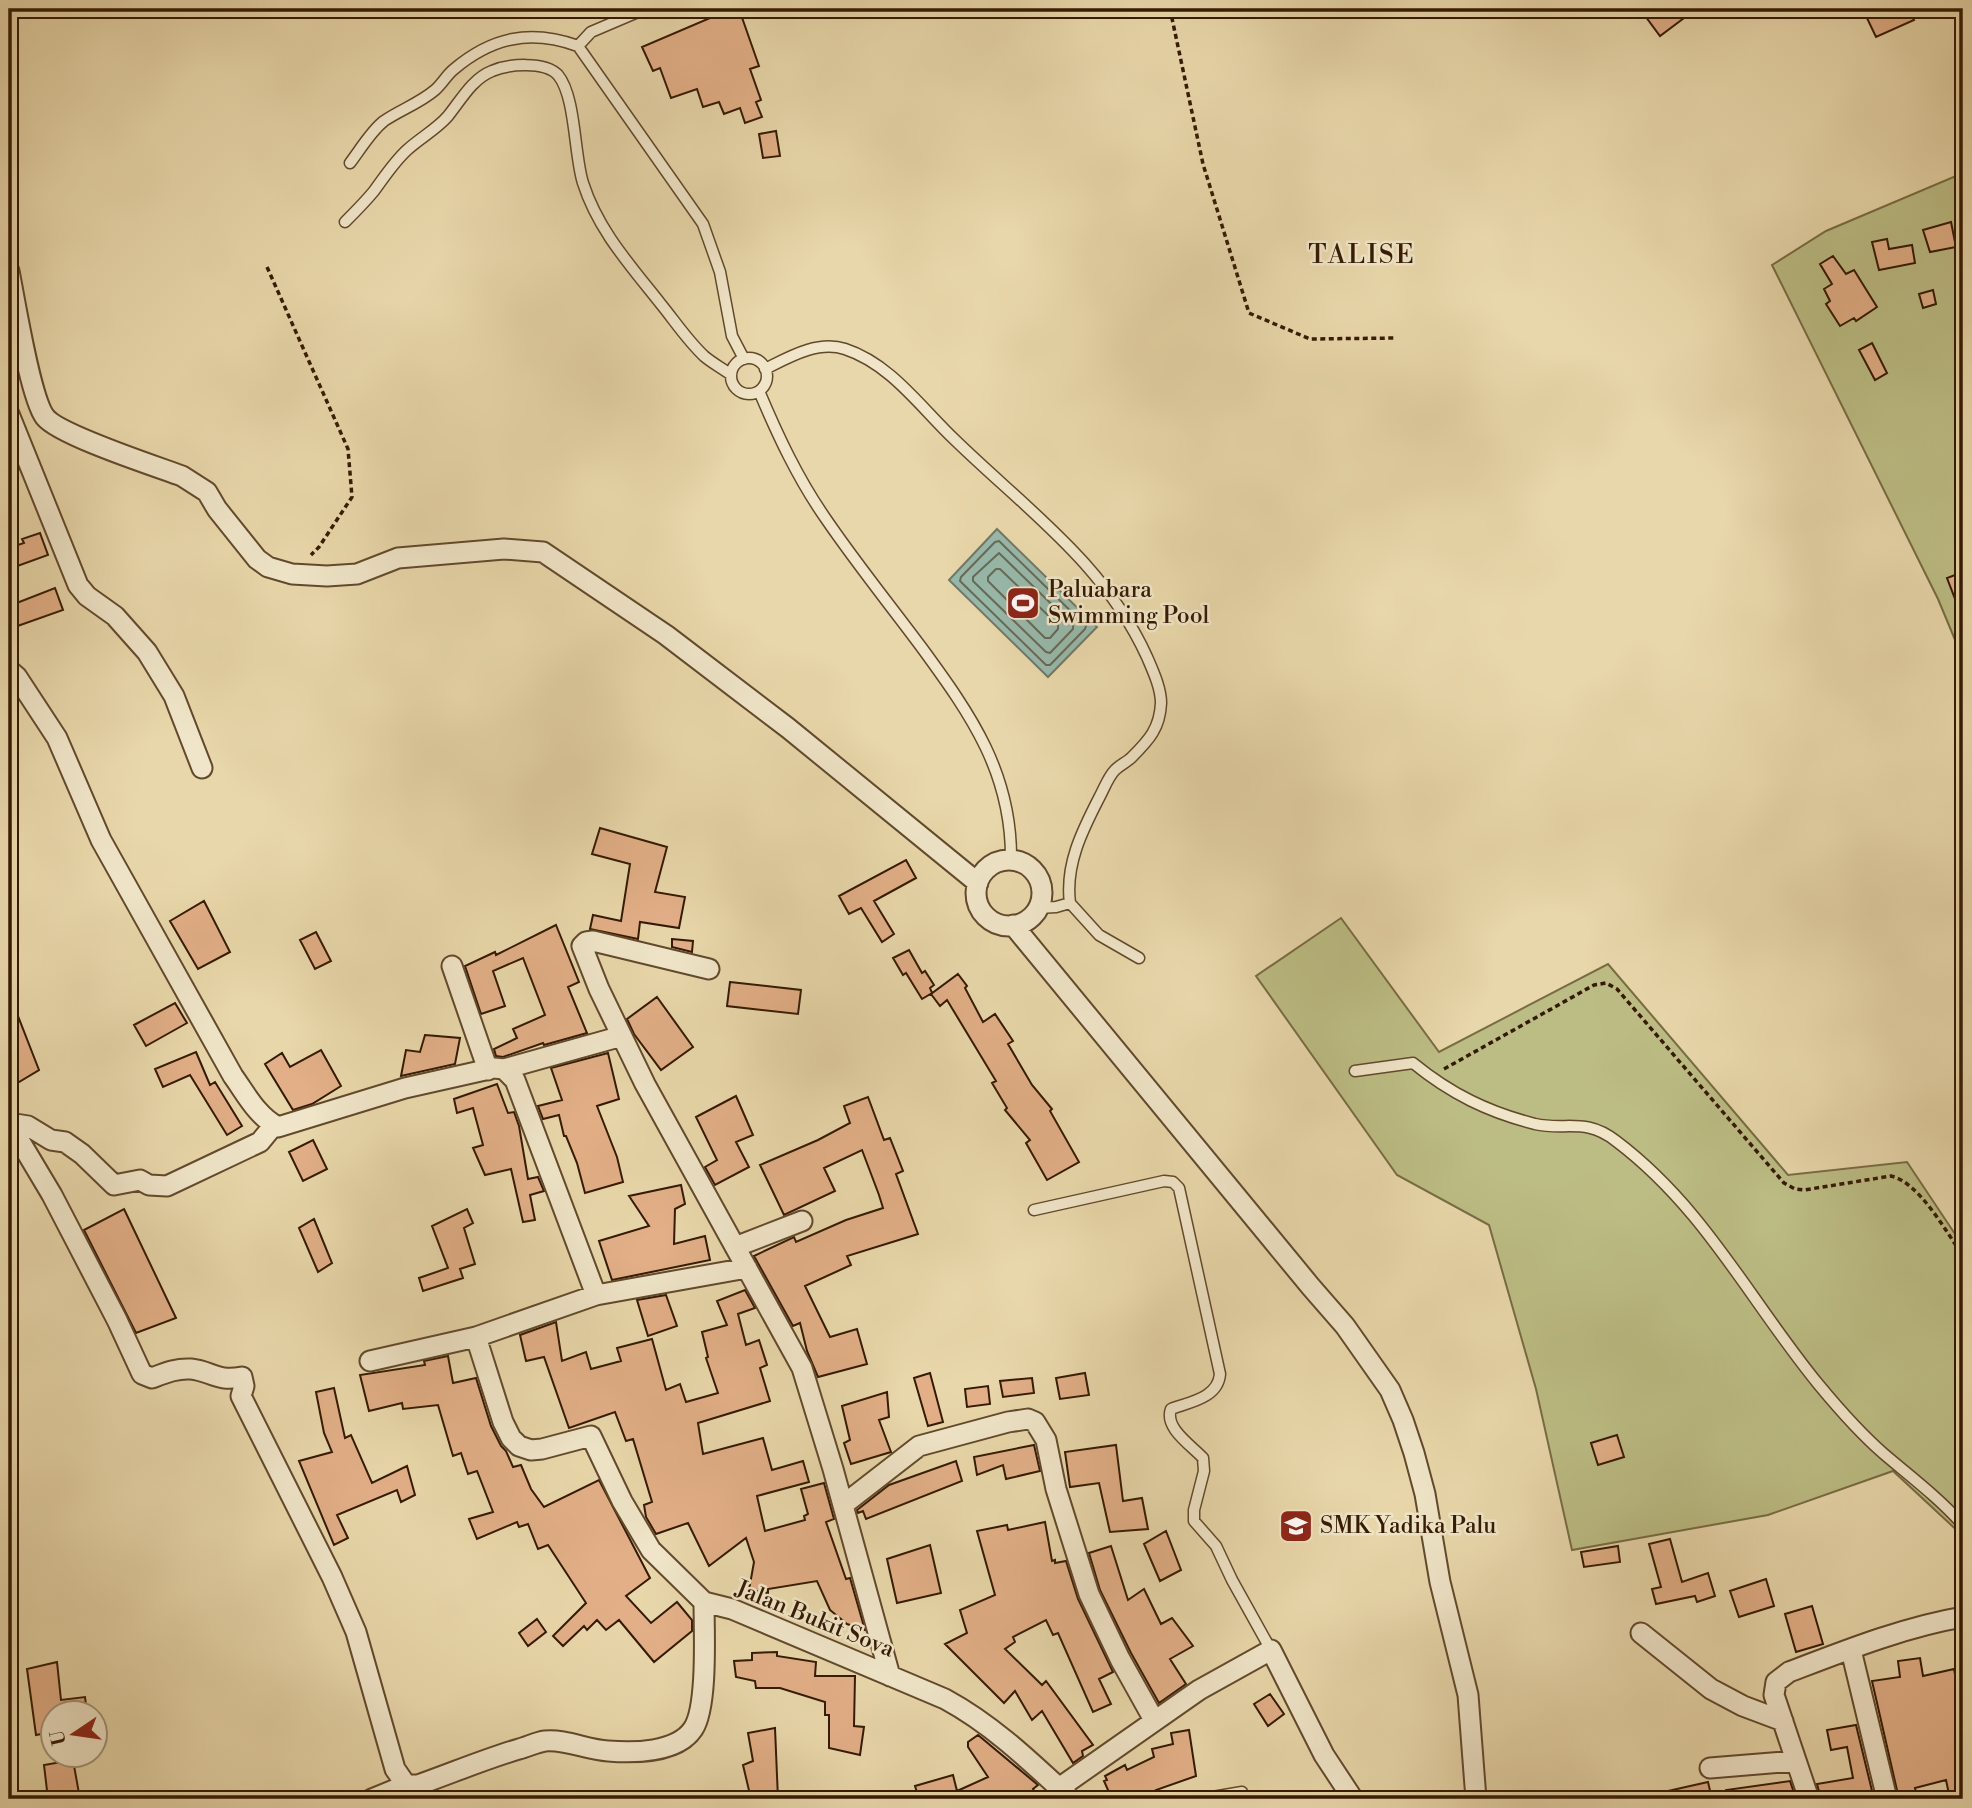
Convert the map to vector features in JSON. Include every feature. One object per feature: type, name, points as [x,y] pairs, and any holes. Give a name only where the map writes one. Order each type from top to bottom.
[{"type":"street","points":[[9,271],[33,384],[43,415],[62,430],[197,485],[207,492],[217,509],[257,559],[268,567],[292,574],[327,576],[357,574],[398,558],[503,549],[543,552],[666,635],[788,728],[978,883]]},
{"type":"street","points":[[9,414],[78,585],[87,596],[115,616],[147,652],[174,695],[202,768]]},
{"type":"street","points":[[9,670],[17,677],[57,738],[101,840],[233,1076],[257,1111],[274,1125],[278,1127],[294,1123],[405,1088],[496,1069],[622,1036]]},
{"type":"street","points":[[1010,860],[1022,863],[1036,874],[1041,891],[1038,908],[1030,918],[1013,925],[996,923],[982,911],[976,895],[978,883],[988,868],[999,862],[1010,860]]},
{"type":"street","points":[[1013,925],[1345,1326],[1390,1390],[1403,1419],[1421,1476],[1440,1582],[1463,1671],[1471,1720],[1476,1799]]},
{"type":"street","points":[[709,969],[593,941],[583,944],[584,955],[662,1117],[802,1368],[890,1676]]},
{"type":"street","points":[[452,966],[496,1069],[514,1080],[596,1295]]},
{"type":"street","points":[[274,1125],[260,1142],[167,1186],[149,1185],[140,1180],[114,1185],[82,1154],[65,1142],[51,1140],[28,1126],[9,1123],[52,1195],[142,1374],[152,1378],[172,1370],[193,1369],[211,1376],[231,1379],[242,1377],[244,1386],[241,1396],[332,1577],[356,1632],[395,1769],[406,1786]]},
{"type":"street","points":[[735,1247],[802,1221]]},
{"type":"street","points":[[370,1361],[477,1337],[596,1295],[747,1268]]},
{"type":"street","name":"Jalan Bukit Sova","points":[[477,1337],[503,1422],[511,1438],[519,1446],[531,1450],[591,1436],[622,1501],[651,1550],[704,1602],[732,1609],[945,1699],[1004,1737],[1065,1794]]},
{"type":"street","points":[[843,1505],[919,1446],[1008,1422],[1028,1419],[1035,1422],[1046,1440],[1056,1489],[1098,1618],[1154,1720]]},
{"type":"street","points":[[372,1799],[545,1741],[598,1751],[635,1753],[661,1749],[682,1739],[693,1729],[699,1713],[704,1655],[704,1602]]},
{"type":"street","points":[[1809,1799],[1774,1695],[1776,1682],[1789,1672],[1851,1650],[1945,1620],[1963,1617]]},
{"type":"street","points":[[1641,1633],[1712,1689],[1744,1706],[1783,1721]]},
{"type":"street","points":[[1065,1794],[1154,1720],[1199,1690],[1271,1650],[1324,1755],[1353,1799]]},
{"type":"street","points":[[1851,1650],[1887,1799]]},
{"type":"street","points":[[1710,1768],[1796,1761]]},
{"type":"lane","points":[[578,46],[591,32],[645,9]]},
{"type":"lane","points":[[350,163],[382,122],[436,89],[451,72],[501,40],[517,37],[563,41],[578,46],[704,224],[720,272],[732,336],[744,359]]},
{"type":"lane","points":[[345,222],[388,170],[408,149],[447,118],[461,96],[482,77],[492,71],[524,64],[552,71],[563,85],[570,109],[582,181],[595,216],[609,238],[690,340],[705,357],[730,374]]},
{"type":"lane","points":[[765,369],[816,347],[842,348],[864,356],[902,386],[956,441],[1080,556],[1109,592],[1135,632],[1154,673],[1161,701],[1157,729],[1131,758],[1115,770],[1088,818],[1075,850],[1068,886],[1070,903],[1099,935],[1139,958]]},
{"type":"lane","points":[[744,359],[759,361],[765,369],[766,382],[759,391],[750,395],[737,391],[730,374],[735,364],[744,359]]},
{"type":"lane","points":[[759,391],[784,450],[825,518],[965,706],[997,772],[1011,834],[1010,860]]},
{"type":"lane","points":[[1038,908],[1070,903]]},
{"type":"lane","points":[[1355,1071],[1413,1063],[1463,1099],[1539,1125],[1579,1125],[1604,1132],[1617,1141],[1677,1196],[1717,1244],[1794,1354],[1822,1388],[1882,1452],[1963,1524]]},
{"type":"lane","points":[[1034,1210],[1164,1181],[1173,1182],[1179,1188],[1220,1374],[1214,1391],[1171,1409],[1169,1420],[1203,1458],[1204,1471],[1194,1510],[1195,1521],[1216,1546],[1271,1650]]},
{"type":"lane","points":[[1201,1799],[1242,1792]]},
{"type":"path","points":[[1170,9],[1203,164],[1250,313],[1310,339],[1396,338]]},
{"type":"path","points":[[267,267],[348,449],[352,497],[326,537],[292,574]]},
{"type":"path","points":[[1430,1077],[1594,985],[1606,983],[1617,989],[1636,1010],[1784,1184],[1804,1190],[1898,1177],[1917,1193],[1963,1256]]},
{"type":"green space","points":[[1963,173],[1963,659],[1938,599],[1772,265],[1826,231]]},
{"type":"green space","points":[[1341,918],[1439,1052],[1608,964],[1788,1175],[1907,1162],[1963,1246],[1963,1536],[1893,1471],[1768,1515],[1572,1550],[1536,1389],[1489,1225],[1397,1175],[1256,976]]},
{"type":"water","name":"Paluabara Swimming Pool","points":[[997,529],[1097,627],[1048,677],[949,580]]},
{"type":"building","points":[[731,9],[739,9],[759,66],[750,69],[761,100],[756,102],[762,117],[745,123],[740,108],[724,114],[719,102],[703,107],[697,89],[671,98],[660,68],[653,71],[642,47]]},
{"type":"building","points":[[1640,9],[1696,9],[1660,36]]},
{"type":"building","points":[[1883,9],[1908,9],[1914,20],[1876,37],[1866,16]]},
{"type":"building","points":[[776,131],[780,156],[763,158],[759,134]]},
{"type":"building","points":[[1951,222],[1956,247],[1930,252],[1923,230]]},
{"type":"building","points":[[1887,239],[1889,249],[1912,245],[1915,263],[1879,270],[1872,242]]},
{"type":"building","points":[[1833,256],[1846,274],[1854,270],[1877,307],[1856,321],[1854,318],[1840,326],[1826,304],[1830,301],[1824,289],[1832,284],[1820,264]]},
{"type":"building","points":[[1933,290],[1936,304],[1923,308],[1919,294]]},
{"type":"building","points":[[1872,343],[1887,373],[1875,380],[1859,350]]},
{"type":"building","points":[[40,533],[48,555],[9,569],[9,548],[24,543],[22,539]]},
{"type":"building","points":[[1963,572],[1963,616],[1962,617],[1947,578]]},
{"type":"building","points":[[55,588],[63,610],[9,629],[9,606]]},
{"type":"building","points":[[600,828],[667,847],[655,892],[685,897],[679,928],[640,922],[638,939],[590,929],[593,915],[621,921],[630,864],[592,854]]},
{"type":"building","points":[[906,860],[916,878],[874,901],[894,934],[882,942],[861,908],[849,914],[839,896]]},
{"type":"building","points":[[204,901],[230,952],[198,969],[170,921]]},
{"type":"building","points":[[556,925],[579,982],[568,987],[587,1033],[544,1045],[543,1043],[503,1057],[496,1056],[494,1049],[517,1038],[513,1029],[545,1015],[523,958],[493,971],[505,1006],[481,1014],[465,966],[495,952],[496,955]]},
{"type":"building","points":[[316,932],[331,961],[315,969],[300,940]]},
{"type":"building","points":[[672,939],[693,941],[692,952],[672,947]]},
{"type":"building","points":[[909,950],[922,973],[925,971],[934,985],[930,988],[932,993],[922,999],[893,958]]},
{"type":"building","points":[[958,974],[967,986],[965,988],[983,1022],[995,1014],[1013,1041],[1008,1044],[1032,1085],[1052,1109],[1050,1111],[1079,1162],[1047,1180],[1026,1143],[1030,1140],[1005,1110],[1007,1108],[992,1083],[996,1081],[947,1000],[940,1006],[931,994]]},
{"type":"building","points":[[730,982],[801,990],[798,1014],[727,1006]]},
{"type":"building","points":[[9,993],[39,1070],[9,1088]]},
{"type":"building","points":[[657,997],[693,1047],[661,1070],[634,1034],[627,1019]]},
{"type":"building","points":[[175,1003],[187,1023],[146,1046],[134,1025]]},
{"type":"building","points":[[425,1035],[460,1038],[455,1064],[401,1076],[406,1050],[420,1052]]},
{"type":"building","points":[[321,1050],[341,1086],[312,1104],[293,1110],[265,1064],[282,1053],[290,1067]]},
{"type":"building","points":[[196,1052],[210,1085],[215,1082],[242,1126],[227,1135],[190,1075],[163,1087],[155,1069]]},
{"type":"building","points":[[608,1053],[619,1099],[597,1106],[617,1157],[623,1182],[585,1193],[559,1115],[543,1119],[538,1106],[562,1100],[551,1068]]},
{"type":"building","points":[[497,1084],[508,1113],[514,1112],[519,1126],[528,1179],[538,1177],[544,1191],[530,1195],[535,1220],[523,1222],[511,1169],[485,1175],[473,1148],[483,1145],[473,1108],[457,1113],[454,1099]]},
{"type":"building","points":[[736,1096],[753,1135],[736,1142],[749,1167],[715,1185],[705,1167],[717,1160],[696,1117]]},
{"type":"building","points":[[868,1097],[884,1140],[890,1138],[903,1171],[896,1174],[918,1234],[847,1256],[851,1265],[805,1286],[830,1337],[857,1329],[867,1364],[818,1377],[807,1351],[800,1323],[793,1326],[754,1256],[794,1237],[796,1242],[846,1220],[883,1208],[862,1150],[824,1168],[835,1191],[784,1215],[760,1165],[850,1123],[844,1106]]},
{"type":"building","points":[[313,1140],[327,1169],[303,1181],[289,1152]]},
{"type":"building","points":[[681,1185],[685,1204],[675,1209],[674,1244],[705,1236],[710,1260],[612,1280],[599,1241],[649,1226],[629,1196]]},
{"type":"building","points":[[124,1209],[176,1318],[136,1333],[84,1230]]},
{"type":"building","points":[[467,1209],[473,1223],[464,1228],[475,1264],[460,1269],[463,1278],[423,1291],[419,1278],[448,1268],[432,1226]]},
{"type":"building","points":[[314,1219],[332,1263],[318,1272],[299,1228]]},
{"type":"building","points":[[745,1290],[755,1308],[738,1314],[746,1345],[759,1340],[767,1365],[760,1368],[770,1401],[698,1423],[703,1454],[763,1438],[772,1470],[803,1461],[809,1482],[757,1496],[765,1531],[805,1520],[804,1516],[808,1514],[801,1489],[824,1483],[834,1519],[826,1522],[846,1579],[850,1578],[865,1630],[847,1624],[830,1610],[817,1581],[768,1589],[768,1593],[749,1590],[754,1562],[746,1538],[709,1566],[688,1523],[656,1534],[646,1517],[644,1505],[652,1502],[633,1439],[626,1441],[615,1412],[569,1428],[544,1357],[526,1361],[520,1335],[556,1322],[562,1361],[586,1352],[591,1369],[621,1361],[617,1348],[652,1339],[666,1390],[680,1384],[686,1402],[718,1393],[706,1358],[708,1357],[702,1332],[727,1325],[717,1301]]},
{"type":"building","points":[[666,1295],[677,1326],[648,1336],[637,1300]]},
{"type":"building","points":[[448,1356],[453,1383],[476,1378],[491,1426],[501,1446],[513,1467],[521,1465],[531,1489],[544,1507],[599,1480],[650,1578],[626,1596],[651,1623],[677,1602],[692,1620],[692,1631],[654,1662],[619,1620],[606,1630],[597,1620],[587,1630],[584,1626],[563,1646],[553,1636],[586,1603],[548,1545],[538,1549],[528,1524],[519,1527],[517,1522],[477,1539],[469,1519],[493,1512],[477,1471],[468,1474],[461,1453],[453,1456],[438,1405],[403,1409],[402,1403],[369,1411],[360,1375],[425,1365],[424,1361]]},
{"type":"building","points":[[930,1373],[943,1422],[928,1426],[914,1378]]},
{"type":"building","points":[[1085,1373],[1089,1395],[1060,1399],[1056,1378]]},
{"type":"building","points":[[1032,1378],[1034,1393],[1003,1397],[1000,1381]]},
{"type":"building","points":[[988,1386],[990,1404],[967,1407],[965,1389]]},
{"type":"building","points":[[334,1388],[345,1438],[351,1435],[372,1483],[407,1466],[415,1495],[401,1502],[397,1490],[337,1515],[348,1538],[334,1545],[299,1461],[332,1452],[324,1433],[316,1392]]},
{"type":"building","points":[[887,1392],[889,1417],[879,1420],[891,1452],[851,1464],[844,1443],[850,1440],[842,1406]]},
{"type":"building","points":[[1617,1435],[1624,1457],[1598,1465],[1591,1443]]},
{"type":"building","points":[[1034,1445],[1040,1471],[1006,1479],[1003,1465],[977,1475],[974,1457]]},
{"type":"building","points":[[1116,1445],[1123,1501],[1142,1498],[1148,1529],[1110,1532],[1099,1483],[1070,1487],[1065,1452]]},
{"type":"building","points":[[956,1461],[962,1481],[866,1519],[863,1511],[858,1513],[857,1510],[889,1485]]},
{"type":"building","points":[[1045,1522],[1052,1561],[1066,1561],[1078,1599],[1113,1672],[1099,1679],[1111,1704],[1093,1712],[1058,1633],[1053,1635],[1046,1620],[1013,1637],[1015,1642],[1005,1649],[1042,1685],[1046,1681],[1093,1745],[1082,1751],[1083,1756],[1073,1763],[1042,1711],[1032,1720],[1015,1691],[1004,1703],[945,1644],[967,1633],[960,1610],[995,1595],[977,1531],[1007,1525],[1008,1530]]},
{"type":"building","points":[[1166,1531],[1181,1570],[1160,1581],[1144,1544]]},
{"type":"building","points":[[1670,1539],[1682,1582],[1708,1573],[1715,1596],[1697,1602],[1695,1596],[1656,1604],[1652,1589],[1661,1587],[1649,1544]]},
{"type":"building","points":[[930,1545],[941,1593],[897,1603],[887,1559]]},
{"type":"building","points":[[1111,1546],[1128,1600],[1144,1589],[1161,1624],[1172,1618],[1193,1646],[1170,1659],[1186,1684],[1159,1703],[1100,1590],[1089,1553]]},
{"type":"building","points":[[1618,1546],[1620,1562],[1584,1567],[1581,1552]]},
{"type":"building","points":[[1766,1579],[1774,1606],[1739,1617],[1730,1591]]},
{"type":"building","points":[[1812,1606],[1823,1644],[1796,1652],[1785,1614]]},
{"type":"building","points":[[537,1619],[546,1632],[528,1646],[519,1633]]},
{"type":"building","points":[[777,1652],[777,1656],[816,1662],[815,1676],[855,1676],[854,1726],[864,1727],[860,1755],[829,1748],[829,1715],[825,1715],[825,1702],[780,1688],[756,1688],[755,1681],[736,1677],[734,1661],[752,1660],[752,1653]]},
{"type":"building","points":[[1920,1658],[1923,1676],[1954,1669],[1960,1699],[1963,1699],[1963,1795],[1950,1799],[1946,1780],[1915,1788],[1917,1798],[1899,1799],[1872,1681],[1900,1677],[1898,1661]]},
{"type":"building","points":[[57,1662],[61,1700],[38,1700],[36,1735],[27,1669]]},
{"type":"building","points":[[1270,1694],[1284,1714],[1268,1726],[1254,1704]]},
{"type":"building","points":[[85,1697],[85,1700],[61,1700]]},
{"type":"building","points":[[1856,1725],[1874,1799],[1821,1799],[1817,1784],[1853,1778],[1847,1747],[1831,1750],[1827,1730]]},
{"type":"building","points":[[775,1728],[778,1799],[751,1799],[743,1765],[753,1761],[748,1733]]},
{"type":"building","points":[[1189,1730],[1196,1776],[1156,1790],[1158,1794],[1150,1799],[1143,1799],[1139,1794],[1130,1799],[1112,1799],[1104,1781],[1107,1780],[1105,1776],[1125,1765],[1127,1770],[1154,1757],[1152,1749],[1173,1744],[1171,1733]]},
{"type":"building","points":[[978,1735],[1038,1785],[1033,1789],[1040,1799],[919,1799],[915,1786],[953,1775],[957,1791],[988,1777],[968,1747],[968,1742]]},
{"type":"building","points":[[45,1770],[75,1770],[80,1799],[48,1799]]},
{"type":"building","points":[[1790,1781],[1796,1799],[1727,1799],[1726,1790]]},
{"type":"building","points":[[1708,1782],[1712,1799],[1660,1799],[1659,1793]]},
{"type":"place","name":"Paluabara Swimming Pool","points":[[1023,603]]},
{"type":"place","name":"SMK Yadika Palu","points":[[1296,1526]]},
{"type":"district","name":"TALISE","points":[[1362,255]]}]
